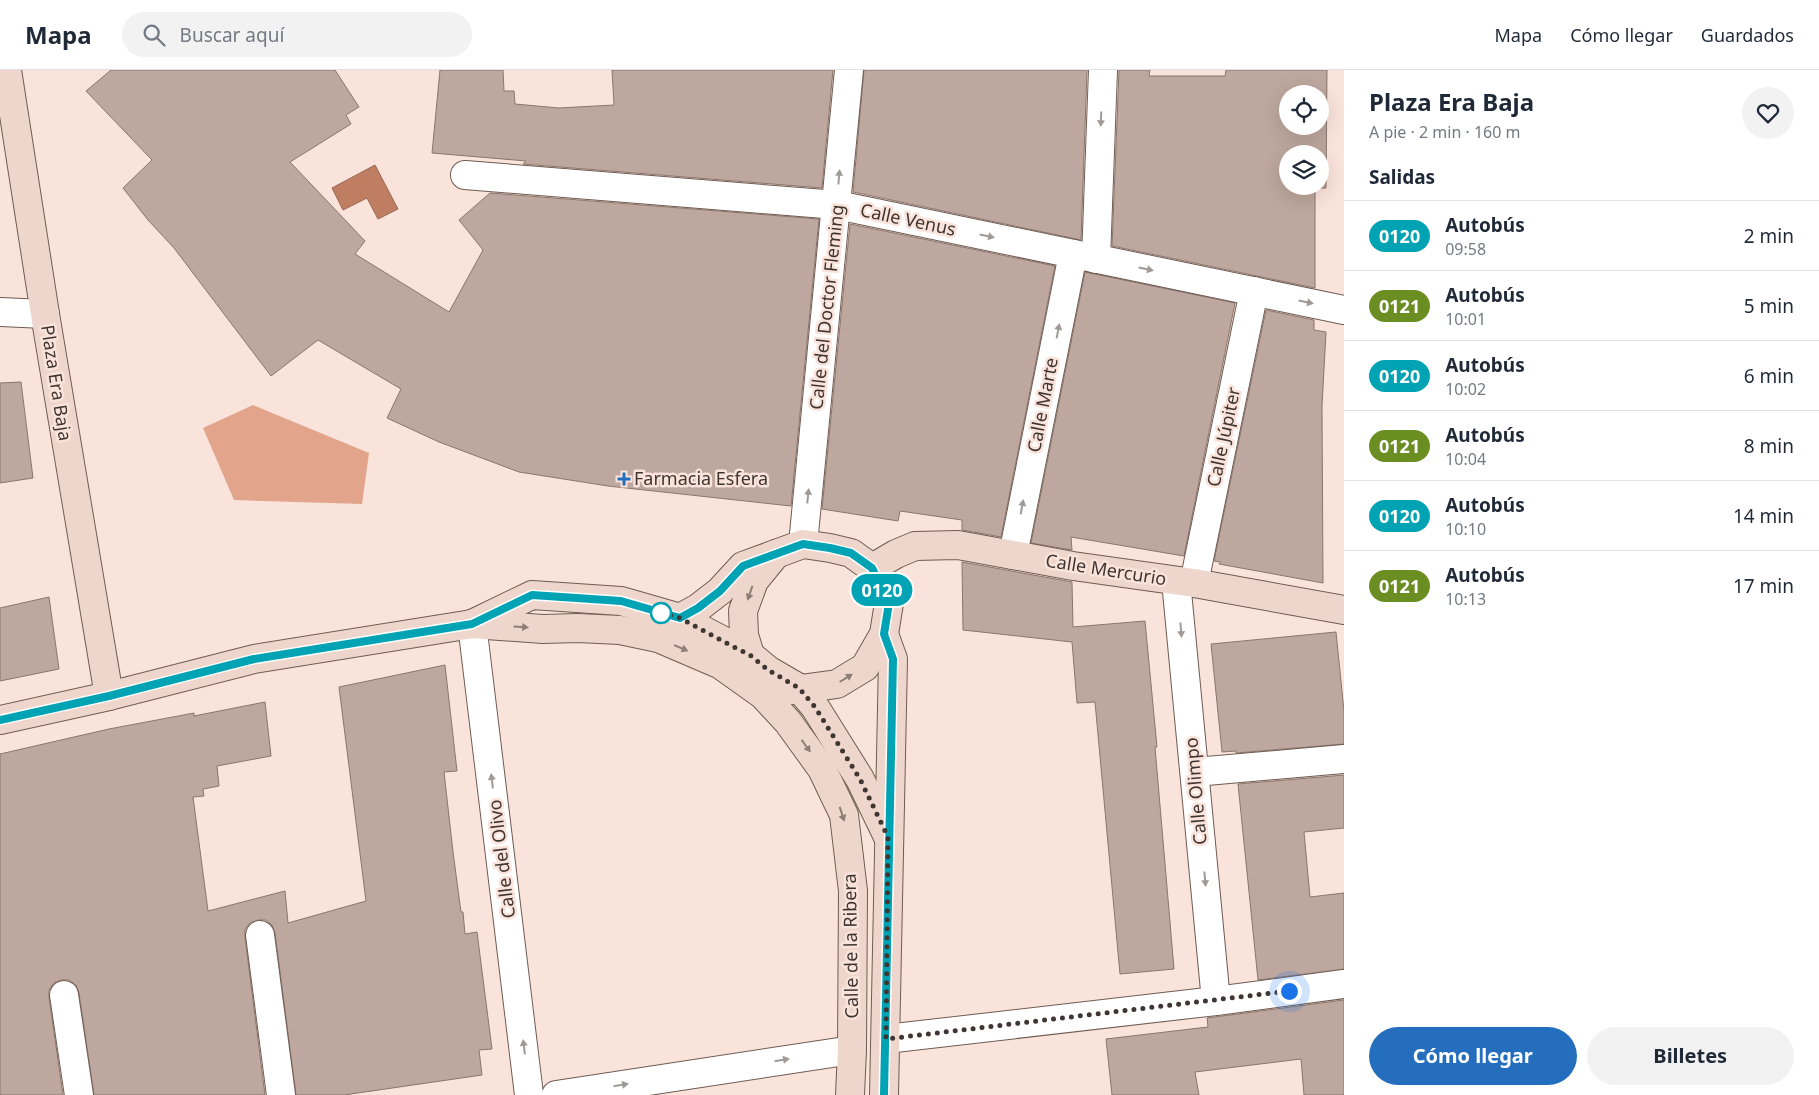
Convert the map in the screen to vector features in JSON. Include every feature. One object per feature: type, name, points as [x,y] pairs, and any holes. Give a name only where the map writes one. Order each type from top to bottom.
[{"type":"street","name":"Plaza Era Baja","points":[[7,70],[45,314],[109,696]]},
{"type":"street","name":"Calle del Doctor Fleming","points":[[803,544],[849,70]]},
{"type":"street","name":"Calle Marte","points":[[1013,555],[1085,256],[1103,70]]},
{"type":"street","name":"Calle Venus","points":[[465,174],[837,205],[1344,310]]},
{"type":"street","name":"Calle Júpiter","points":[[1185,582],[1254,291]]},
{"type":"street","points":[[0,312],[45,314]]},
{"type":"street","points":[[680,618],[698,608],[720,591],[743,566],[777,553],[803,544],[851,553],[872,568],[889,603],[884,634],[865,667],[837,684],[755,690],[750,655],[744,635],[743,611],[754,581],[777,553]]},
{"type":"street","name":"Calle Mercurio","points":[[872,568],[896,554],[915,546],[958,545],[1073,566],[1185,582],[1344,610]]},
{"type":"street","name":"Calle Olimpo","points":[[1185,582],[1195,772],[1216,1001]]},
{"type":"street","name":"Calle de la Ribera","points":[[472,624],[532,595],[621,601],[680,618],[750,655]]},
{"type":"street","name":"Calle de la Ribera","points":[[0,720],[109,696],[254,659],[472,624],[543,629],[620,630],[658,638],[721,665],[755,690],[788,722],[822,769],[844,815],[853,891],[850,1095]]},
{"type":"street","name":"Calle del Olivo","points":[[472,624],[530,1095]]},
{"type":"street","points":[[884,634],[893,659],[884,1095]]},
{"type":"street","points":[[750,655],[768,670],[799,688],[815,707],[860,779],[888,837]]},
{"type":"street","points":[[1195,772],[1344,759]]},
{"type":"street","points":[[260,935],[281,1095]]},
{"type":"street","points":[[886,1039],[1216,1001],[1344,984]]},
{"type":"street","points":[[64,995],[79,1095]]},
{"type":"street","points":[[556,1095],[852,1050]]},
{"type":"shaded area","points":[[375,165],[398,209],[378,219],[367,198],[343,210],[332,188]]},
{"type":"shaded area","points":[[253,405],[369,453],[362,504],[234,500],[203,428]]},
{"type":"building","points":[[111,70],[335,70],[359,107],[346,115],[351,124],[290,162],[365,241],[355,254],[449,312],[483,250],[459,220],[490,193],[819,219],[791,506],[608,486],[519,472],[439,442],[387,418],[401,389],[318,340],[271,376],[174,248],[148,220],[123,188],[152,160],[86,91]]},
{"type":"building","points":[[440,70],[503,70],[504,91],[514,91],[515,104],[559,108],[614,105],[612,70],[833,70],[822,188],[523,164],[526,161],[432,153]]},
{"type":"building","points":[[864,70],[1087,70],[1081,240],[853,192]]},
{"type":"building","points":[[1119,70],[1150,70],[1149,76],[1225,76],[1226,70],[1327,70],[1327,85],[1279,85],[1279,135],[1326,135],[1326,145],[1279,145],[1279,195],[1315,195],[1315,288],[1112,246]]},
{"type":"building","points":[[850,224],[1055,266],[1001,537],[962,530],[962,520],[900,511],[898,521],[822,509]]},
{"type":"building","points":[[1085,272],[1235,303],[1184,556],[1071,537],[1072,550],[1031,543]]},
{"type":"building","points":[[1266,310],[1314,320],[1314,330],[1326,332],[1322,406],[1323,583],[1219,564],[1220,562],[1214,561]]},
{"type":"building","points":[[21,382],[33,478],[0,483],[0,383]]},
{"type":"building","points":[[962,562],[1072,582],[1073,627],[1145,621],[1174,969],[1120,974],[1095,702],[1077,703],[1072,642],[963,630]]},
{"type":"building","points":[[49,597],[59,669],[0,681],[0,608]]},
{"type":"building","points":[[1336,632],[1344,711],[1344,744],[1236,753],[1236,751],[1222,752],[1211,644]]},
{"type":"building","points":[[445,665],[457,771],[444,772],[453,852],[465,934],[477,932],[492,1049],[479,1050],[482,1075],[344,1095],[296,1095],[275,933],[272,925],[266,920],[258,920],[250,923],[245,929],[245,937],[265,1095],[94,1095],[79,993],[76,985],[69,980],[62,980],[54,983],[49,990],[49,997],[63,1095],[0,1095],[0,754],[109,729],[194,713],[194,716],[265,702],[271,756],[217,766],[219,786],[203,789],[204,796],[193,797],[208,911],[285,891],[288,923],[366,901],[339,687]]},
{"type":"building","points":[[1344,775],[1344,828],[1304,832],[1310,897],[1344,893],[1344,969],[1258,980],[1238,784]]},
{"type":"building","points":[[1344,1000],[1344,1095],[1304,1095],[1301,1059],[1195,1072],[1199,1095],[1112,1095],[1106,1039],[1208,1027],[1207,1018]]},
{"type":"bus line","name":"0120","points":[[0,720],[109,696],[254,659],[472,624],[532,595],[621,601],[680,618],[698,608],[720,591],[743,566],[777,553],[803,544],[851,553],[872,568],[889,603],[884,634],[893,659],[884,1095]]},
{"type":"place","name":"Farmacia Esfera","points":[[624,479]]},
{"type":"route","points":[[661,613],[653,610],[680,618],[750,655],[768,670],[799,688],[815,707],[860,779],[888,837],[886,1039],[1289,991]]}]
